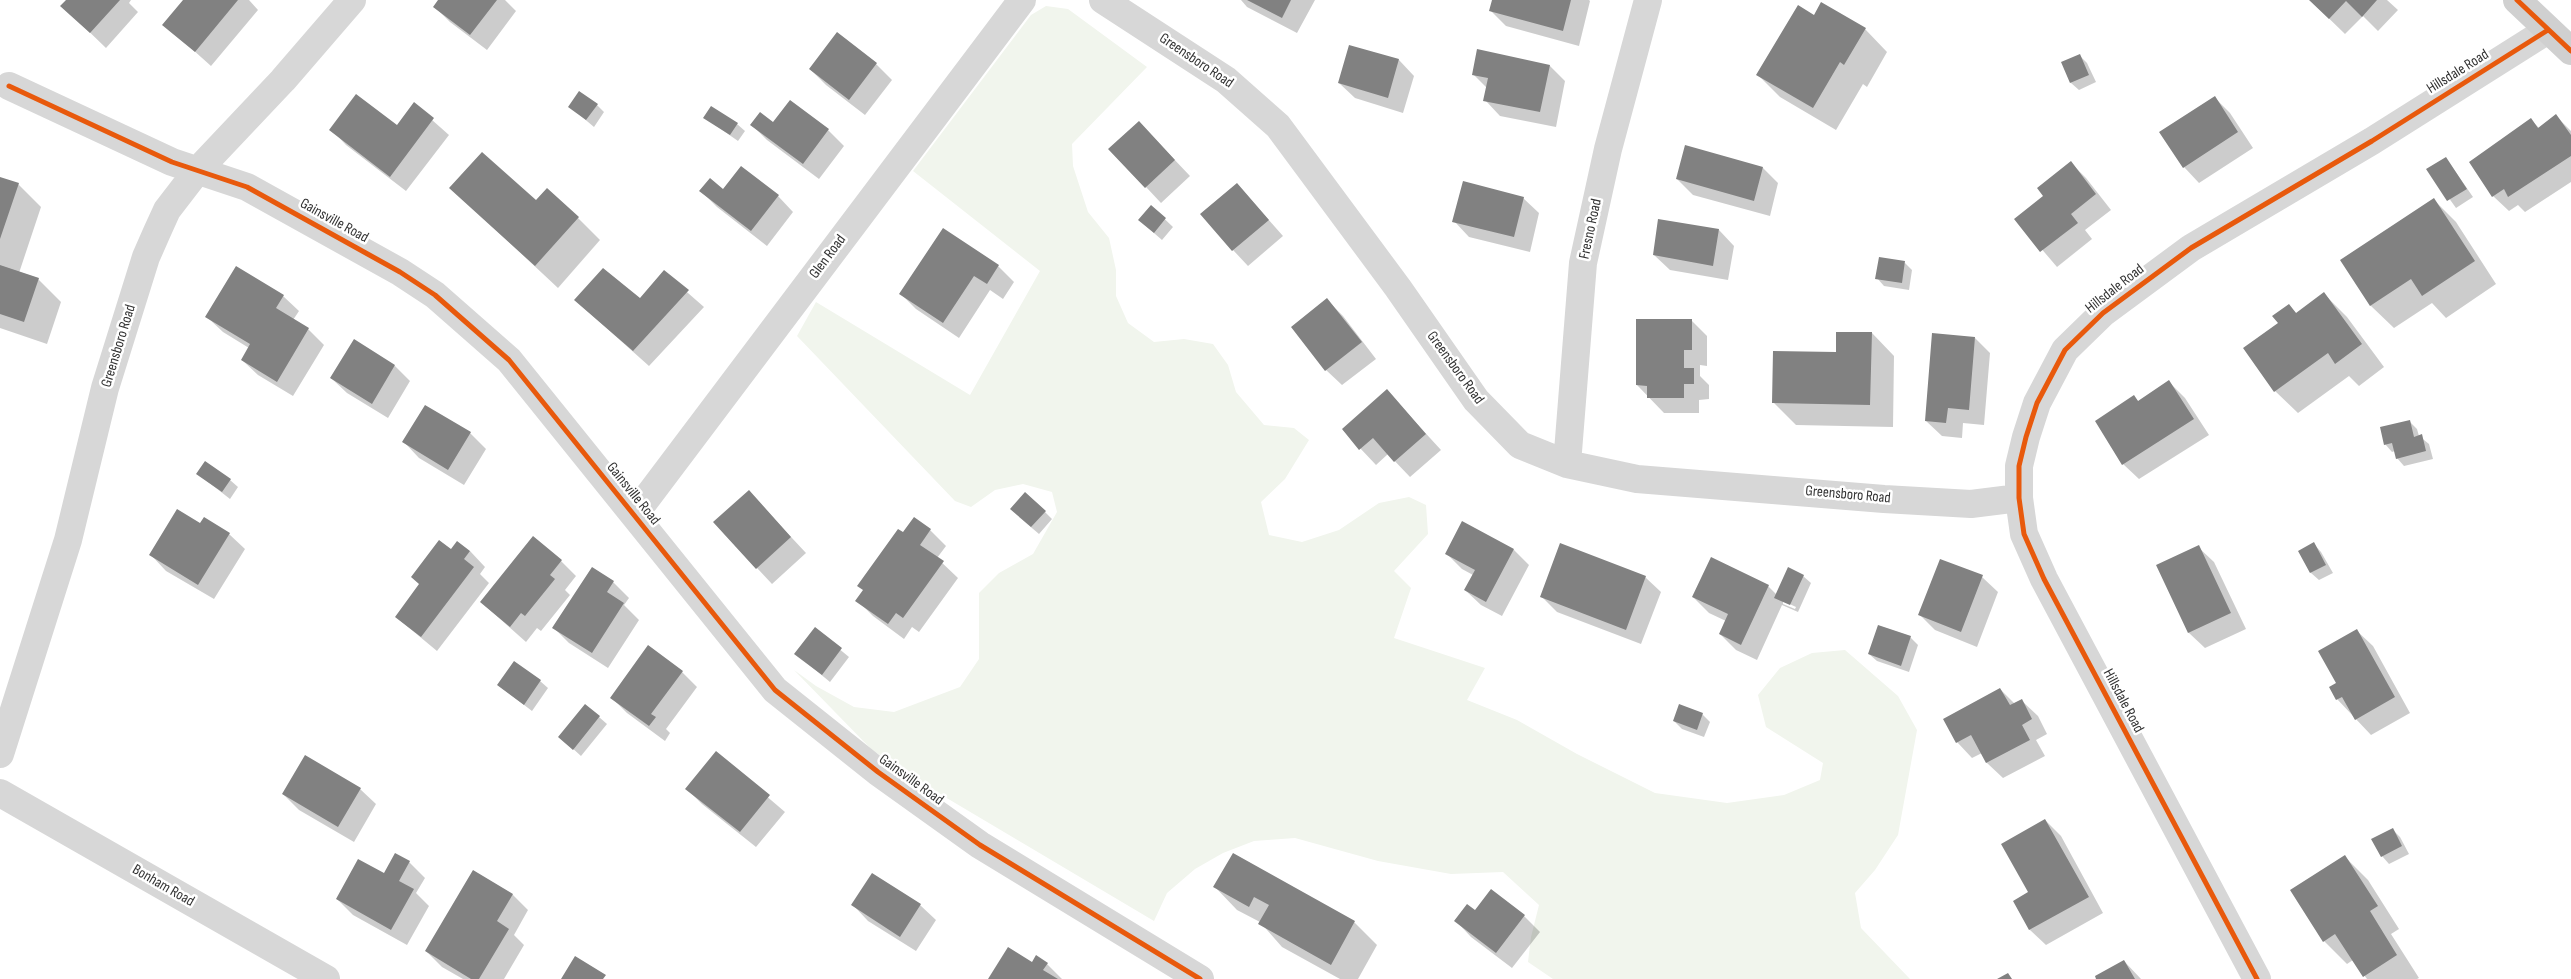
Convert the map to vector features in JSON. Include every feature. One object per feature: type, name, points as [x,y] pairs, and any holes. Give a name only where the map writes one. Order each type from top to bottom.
[{"type":"main road","points":[[2517,0],[2571,51]]},
{"type":"street","name":"Greensboro Road","points":[[0,754],[68,540],[101,403],[146,257],[167,210],[197,171],[283,80],[352,0]]},
{"type":"street","name":"Glen Road","points":[[634,515],[1022,0]]},
{"type":"street","name":"Greensboro Road","points":[[1103,0],[1226,80],[1278,126],[1398,288],[1476,400],[1520,445],[1567,464],[1637,478],[1884,499],[1971,504],[2019,498]]},
{"type":"street","name":"Fresno Road","points":[[1567,464],[1583,263],[1608,149],[1648,0]]},
{"type":"street","name":"Hillsdale Road","points":[[2258,979],[2044,579],[2024,534],[2019,498],[2019,466],[2038,402],[2065,350],[2097,318],[2191,248],[2372,141],[2548,30]]},
{"type":"street","name":"Gainsville Road","points":[[10,86],[154,155],[247,188],[273,200],[400,272],[435,295],[509,360],[775,690],[878,772],[980,845],[1200,979]]},
{"type":"street","name":"Bonham Road","points":[[0,793],[326,979]]},
{"type":"shaded area","points":[[1046,6],[1068,9],[1147,67],[1072,144],[1073,166],[1088,212],[1109,238],[1116,270],[1116,296],[1128,323],[1154,342],[1184,339],[1213,344],[1228,365],[1236,392],[1264,425],[1294,428],[1309,440],[1285,479],[1261,502],[1269,535],[1302,542],[1339,530],[1379,503],[1409,497],[1426,505],[1428,534],[1394,571],[1411,588],[1394,638],[1485,668],[1467,700],[1517,720],[1577,754],[1655,793],[1727,803],[1784,795],[1820,780],[1823,763],[1766,727],[1758,695],[1780,668],[1812,653],[1845,650],[1898,696],[1917,730],[1898,835],[1875,870],[1855,893],[1861,928],[1910,979],[1553,979],[1528,962],[1531,937],[1539,905],[1503,872],[1451,874],[1378,861],[1295,838],[1254,841],[1223,853],[1195,869],[1167,893],[1154,921],[945,797],[872,750],[794,670],[816,686],[854,707],[894,712],[960,687],[979,659],[979,593],[999,573],[1033,554],[1057,512],[1052,492],[1023,484],[995,490],[971,507],[955,501],[797,336],[816,302],[970,395],[1040,271],[913,171],[1031,15]]},
{"type":"building","points":[[66,0],[120,0],[90,33],[60,6]]},
{"type":"building","points":[[183,0],[238,0],[195,52],[162,25]]},
{"type":"building","points":[[438,0],[497,0],[470,35],[433,7]]},
{"type":"building","points":[[1247,0],[1291,0],[1282,18]]},
{"type":"building","points":[[1492,0],[1571,0],[1563,31],[1489,11]]},
{"type":"building","points":[[2309,0],[2377,0],[2362,17],[2346,1],[2329,19]]},
{"type":"building","points":[[1821,2],[1866,28],[1844,65],[1840,62],[1813,108],[1756,75],[1798,5],[1814,15]]},
{"type":"building","points":[[837,32],[877,63],[849,100],[809,69]]},
{"type":"building","points":[[1349,45],[1399,59],[1388,98],[1338,83]]},
{"type":"building","points":[[1477,49],[1550,65],[1540,112],[1483,101],[1488,78],[1472,75]]},
{"type":"building","points":[[2080,54],[2089,75],[2070,83],[2061,62]]},
{"type":"building","points":[[579,91],[598,104],[586,120],[568,107]]},
{"type":"building","points":[[356,94],[397,125],[414,102],[434,118],[390,177],[329,130]]},
{"type":"building","points":[[2215,96],[2238,132],[2183,168],[2159,132]]},
{"type":"building","points":[[790,100],[829,129],[803,164],[750,125],[760,112],[773,122]]},
{"type":"building","points":[[711,106],[738,123],[730,135],[703,118]]},
{"type":"building","points":[[2556,114],[2571,135],[2571,156],[2508,197],[2504,189],[2492,197],[2469,162],[2531,118],[2538,128]]},
{"type":"building","points":[[1139,121],[1175,160],[1145,188],[1108,149]]},
{"type":"building","points":[[1685,145],[1763,167],[1754,201],[1676,179]]},
{"type":"building","points":[[482,152],[536,200],[547,188],[579,217],[535,266],[449,188]]},
{"type":"building","points":[[2446,157],[2467,189],[2447,201],[2426,169]]},
{"type":"building","points":[[2071,161],[2096,194],[2071,214],[2078,223],[2040,252],[2014,219],[2043,196],[2037,188]]},
{"type":"building","points":[[741,166],[779,195],[751,231],[699,191],[710,178],[723,189]]},
{"type":"building","points":[[0,177],[19,183],[0,239]]},
{"type":"building","points":[[1463,181],[1524,197],[1514,237],[1452,222]]},
{"type":"building","points":[[1237,183],[1269,220],[1232,251],[1200,214]]},
{"type":"building","points":[[2434,198],[2475,261],[2422,296],[2411,279],[2370,306],[2340,260]]},
{"type":"building","points":[[1151,205],[1166,218],[1154,233],[1138,220]]},
{"type":"building","points":[[1658,219],[1719,229],[1713,266],[1653,255]]},
{"type":"building","points":[[943,228],[999,265],[987,284],[974,276],[943,323],[899,294]]},
{"type":"building","points":[[1879,257],[1905,261],[1902,283],[1875,279]]},
{"type":"building","points":[[0,265],[39,278],[24,322],[0,314]]},
{"type":"building","points":[[236,266],[284,295],[276,308],[309,328],[277,382],[241,360],[250,344],[205,317]]},
{"type":"building","points":[[603,268],[640,298],[664,270],[689,290],[633,351],[574,300]]},
{"type":"building","points":[[2324,292],[2362,344],[2335,364],[2328,353],[2274,392],[2243,348],[2278,323],[2272,316],[2289,304],[2296,313]]},
{"type":"building","points":[[1327,298],[1362,342],[1325,371],[1291,327]]},
{"type":"building","points":[[1636,319],[1692,319],[1692,350],[1684,350],[1684,368],[1694,368],[1694,384],[1684,384],[1684,398],[1647,398],[1647,386],[1636,385]]},
{"type":"building","points":[[1836,332],[1872,332],[1870,405],[1772,403],[1773,351],[1836,352]]},
{"type":"building","points":[[1932,333],[1975,337],[1969,410],[1948,408],[1946,423],[1925,421]]},
{"type":"building","points":[[354,339],[395,365],[372,404],[330,378]]},
{"type":"building","points":[[2169,380],[2194,419],[2122,465],[2095,421],[2134,395],[2138,401]]},
{"type":"building","points":[[1387,389],[1426,434],[1394,462],[1373,438],[1359,450],[1342,429]]},
{"type":"building","points":[[425,405],[471,432],[448,470],[402,442]]},
{"type":"building","points":[[2410,420],[2414,437],[2422,434],[2426,451],[2396,459],[2392,443],[2384,445],[2380,427]]},
{"type":"building","points":[[205,461],[231,479],[222,492],[196,474]]},
{"type":"building","points":[[749,490],[791,537],[756,569],[713,522]]},
{"type":"building","points":[[1025,492],[1046,511],[1031,527],[1010,509]]},
{"type":"building","points":[[177,509],[200,523],[204,517],[230,533],[198,585],[149,555]]},
{"type":"building","points":[[914,517],[931,529],[920,545],[944,561],[903,618],[896,613],[888,624],[855,601],[863,590],[857,586],[898,529],[903,532]]},
{"type":"building","points":[[1462,521],[1514,549],[1486,602],[1464,590],[1475,570],[1445,554]]},
{"type":"building","points":[[533,536],[562,560],[550,575],[555,579],[525,616],[521,613],[510,627],[480,602]]},
{"type":"building","points":[[439,540],[451,549],[457,541],[470,551],[464,559],[474,567],[421,637],[395,617],[419,584],[411,577]]},
{"type":"building","points":[[2314,542],[2326,565],[2310,573],[2298,551]]},
{"type":"building","points":[[1560,543],[1646,576],[1626,630],[1540,597]]},
{"type":"building","points":[[2199,545],[2231,613],[2188,633],[2156,565]]},
{"type":"building","points":[[1711,557],[1769,585],[1741,645],[1719,634],[1728,614],[1692,597]]},
{"type":"building","points":[[1940,559],[1983,575],[1961,632],[1918,615]]},
{"type":"building","points":[[592,567],[614,581],[607,592],[624,603],[592,653],[552,628]]},
{"type":"building","points":[[1788,567],[1804,575],[1790,605],[1774,598]]},
{"type":"building","points":[[1878,625],[1911,636],[1901,666],[1868,654]]},
{"type":"building","points":[[815,627],[842,648],[822,675],[794,654]]},
{"type":"building","points":[[2357,629],[2395,697],[2355,720],[2342,697],[2336,700],[2329,687],[2336,683],[2318,651]]},
{"type":"building","points":[[648,645],[683,671],[651,714],[656,717],[649,726],[610,698]]},
{"type":"building","points":[[514,661],[541,680],[524,705],[497,685]]},
{"type":"building","points":[[2000,688],[2010,705],[2022,699],[2032,719],[2022,725],[2030,740],[1986,763],[1971,735],[1956,743],[1943,719]]},
{"type":"building","points":[[585,704],[600,716],[573,750],[558,737]]},
{"type":"building","points":[[1679,704],[1703,713],[1697,730],[1673,721]]},
{"type":"building","points":[[716,751],[770,795],[740,832],[685,789]]},
{"type":"building","points":[[305,755],[361,788],[338,827],[282,794]]},
{"type":"building","points":[[2045,819],[2089,897],[2029,930],[2013,901],[2028,892],[2001,844]]},
{"type":"building","points":[[2393,828],[2402,846],[2381,857],[2371,839]]},
{"type":"building","points":[[395,853],[410,861],[399,881],[414,889],[391,930],[336,899],[358,859],[384,873]]},
{"type":"building","points":[[1233,853],[1355,921],[1331,965],[1258,924],[1269,905],[1254,897],[1249,907],[1213,887]]},
{"type":"building","points":[[2345,855],[2378,906],[2370,911],[2397,955],[2363,977],[2335,934],[2323,942],[2290,890]]},
{"type":"building","points":[[473,870],[513,894],[497,921],[509,929],[479,979],[471,979],[425,951]]},
{"type":"building","points":[[872,873],[921,904],[900,937],[851,905]]},
{"type":"building","points":[[1491,889],[1525,915],[1496,953],[1454,921],[1467,904],[1475,910]]},
{"type":"building","points":[[1008,947],[1032,962],[1036,955],[1048,963],[1043,970],[1058,979],[988,979]]},
{"type":"building","points":[[575,956],[606,975],[603,979],[561,979]]},
{"type":"building","points":[[2124,960],[2135,979],[2096,979],[2095,976]]},
{"type":"building","points":[[2008,973],[2012,979],[1997,979]]},
{"type":"cycle path","points":[[2517,0],[2571,51]]},
{"type":"cycle path","points":[[2257,979],[2044,579],[2024,534],[2019,498],[2019,466],[2026,437],[2037,403],[2065,350],[2103,313],[2191,248],[2372,141],[2548,30]]},
{"type":"cycle path","points":[[9,86],[172,162],[247,187],[400,272],[435,295],[509,360],[775,690],[878,772],[980,845],[1200,979]]}]
